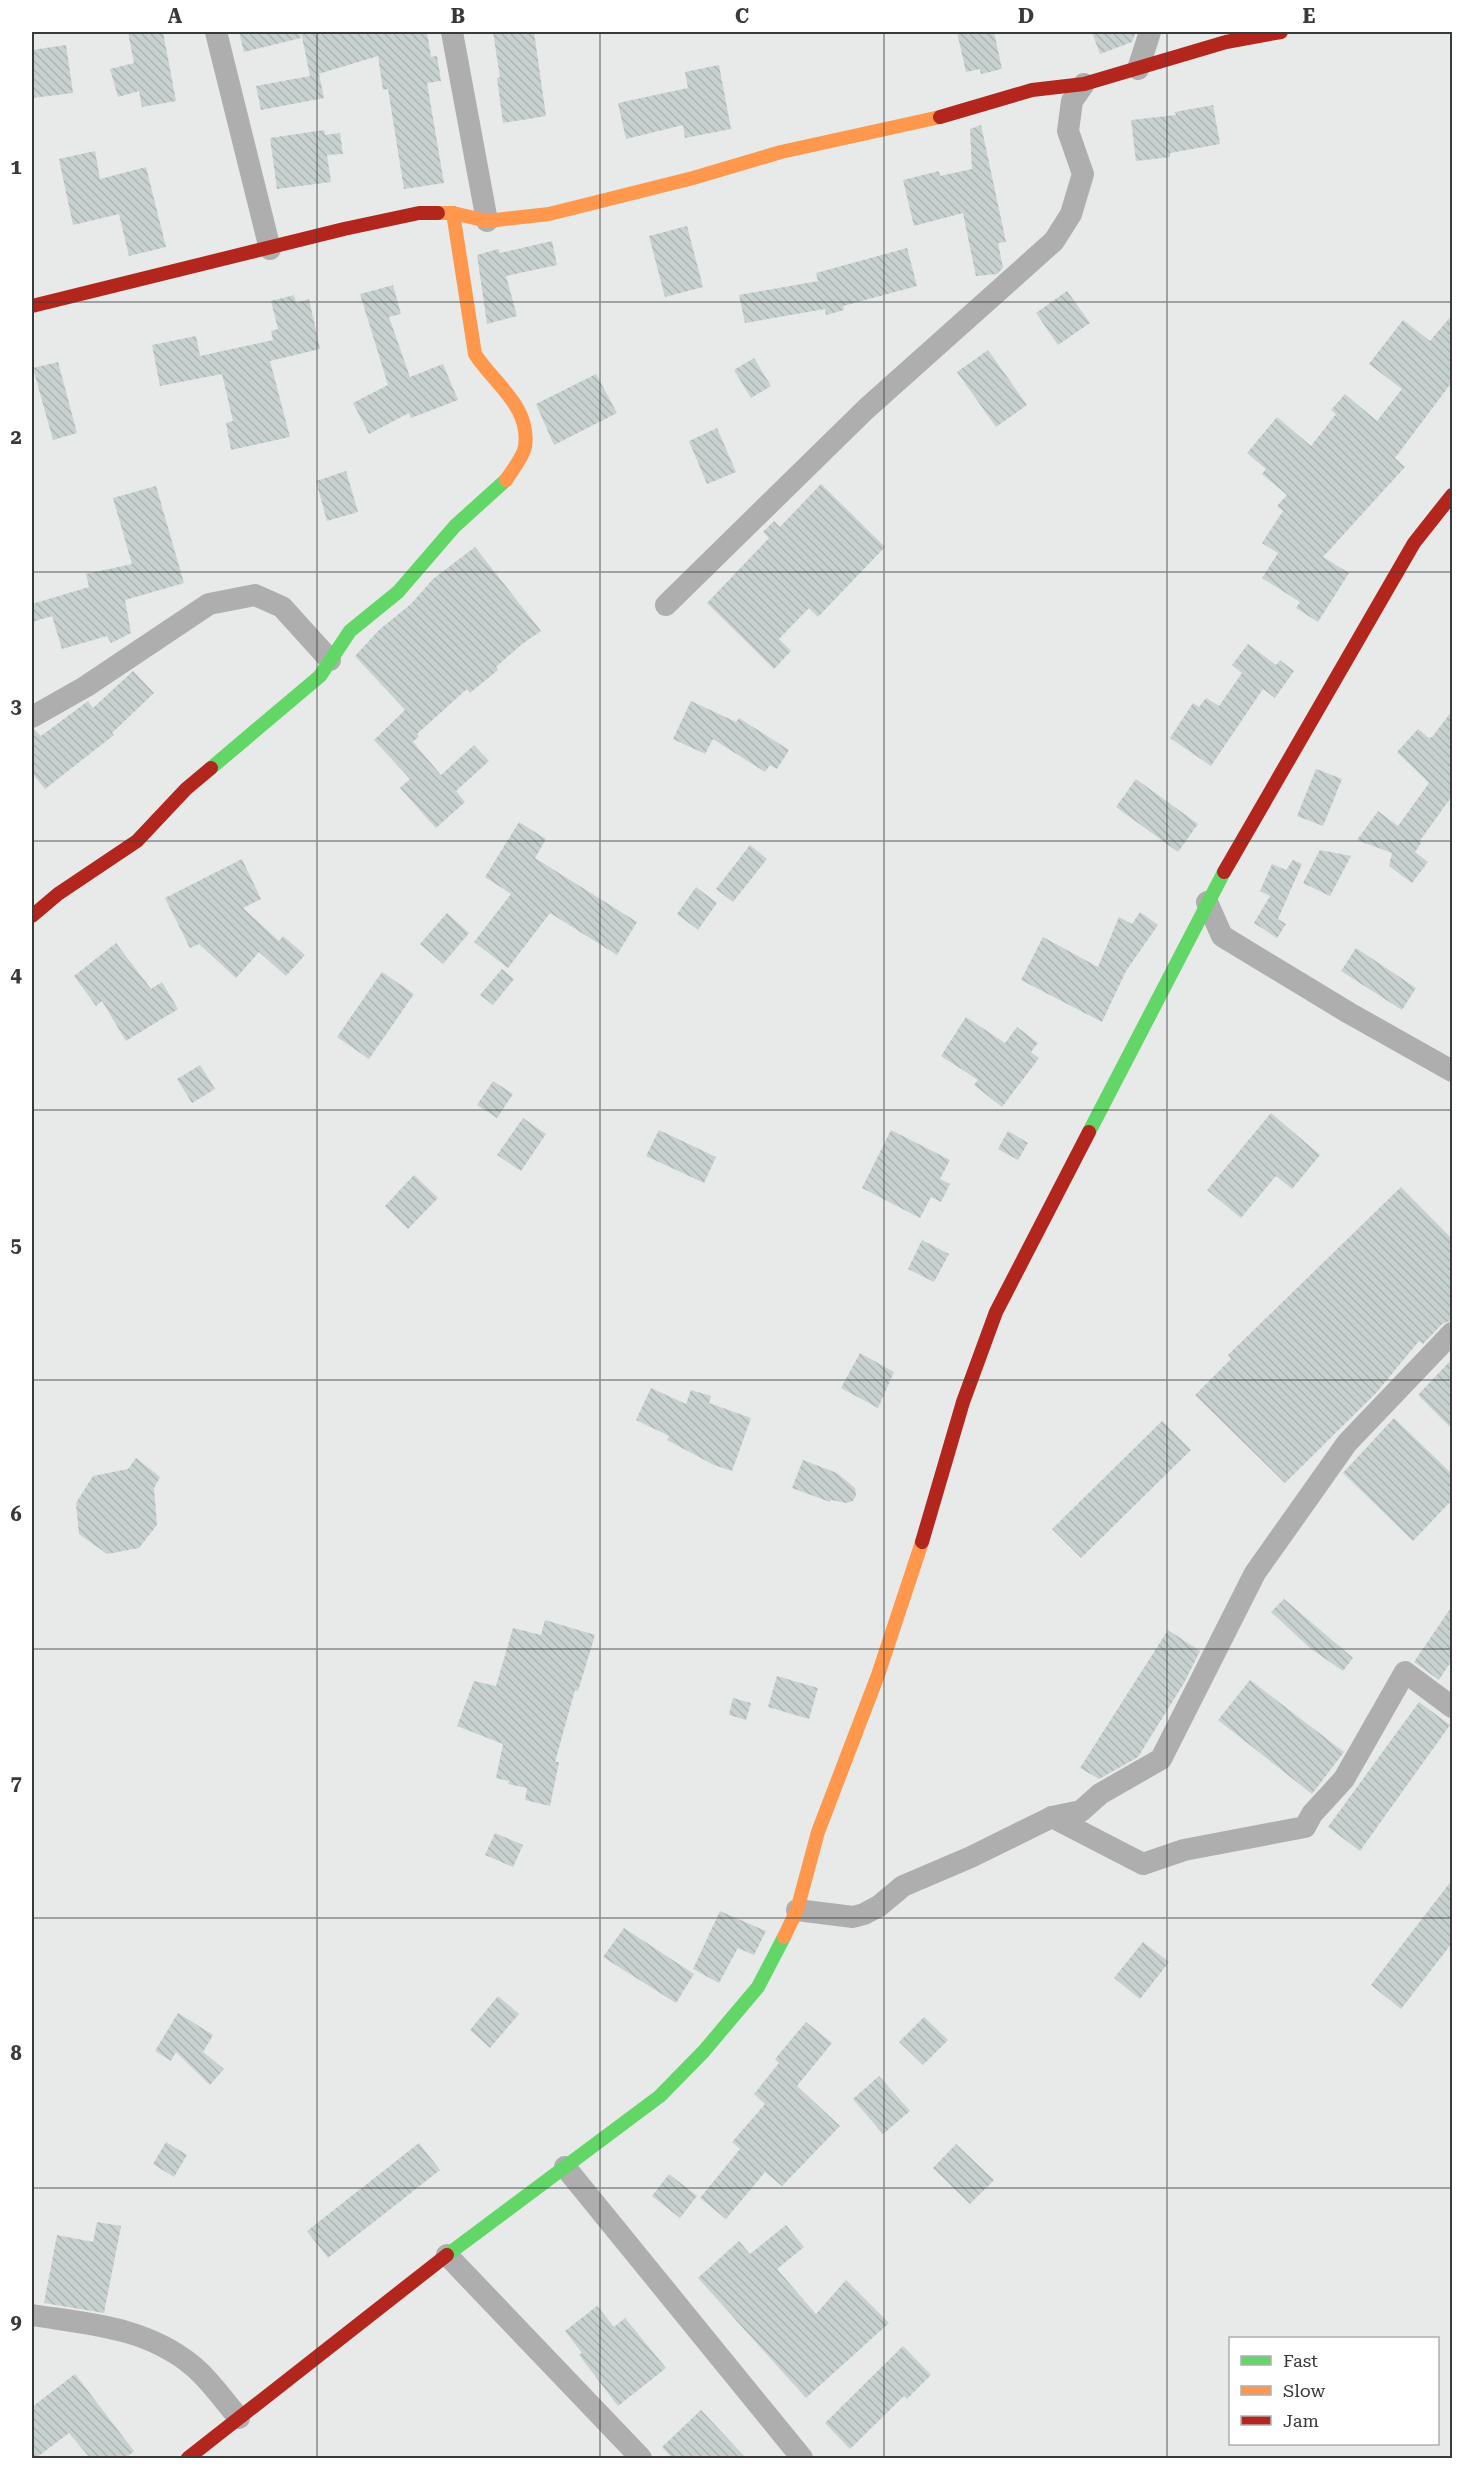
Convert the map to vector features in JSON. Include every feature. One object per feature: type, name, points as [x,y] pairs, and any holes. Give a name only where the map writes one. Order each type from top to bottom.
[{"type":"main road","points":[[32,306],[68,300],[344,229],[419,213],[453,213],[487,221],[549,214],[693,178],[781,152],[963,112],[1032,90],[1084,84],[1138,69],[1222,37],[1281,32]]},
{"type":"main road","points":[[32,916],[77,880],[137,841],[186,789],[304,691],[350,632],[398,592],[455,526],[505,482],[525,448],[522,415],[502,384],[487,373],[475,354],[453,213]]},
{"type":"main road","points":[[188,2458],[447,2255],[660,2096],[704,2051],[758,1986],[797,1910],[818,1832],[878,1675],[936,1500],[963,1402],[996,1312],[1207,902],[1414,543],[1452,495]]},
{"type":"street","points":[[216,32],[270,249]]},
{"type":"street","points":[[222,32],[270,249]]},
{"type":"street","points":[[453,32],[487,221]]},
{"type":"street","points":[[1138,69],[1150,32]]},
{"type":"street","points":[[666,605],[866,409],[1054,241],[1071,214],[1083,174],[1068,131],[1072,102],[1084,84]]},
{"type":"street","points":[[32,717],[85,687],[209,604],[221,601],[255,595],[282,607],[330,660]]},
{"type":"street","points":[[1207,902],[1222,936],[1349,1013],[1452,1071]]},
{"type":"street","points":[[797,1910],[853,1917],[864,1914],[903,1886],[971,1857],[1052,1817],[1081,1811],[1100,1794],[1161,1759],[1255,1573],[1347,1443],[1452,1333]]},
{"type":"street","points":[[1052,1817],[1143,1864],[1184,1850],[1305,1827],[1312,1814],[1344,1779],[1405,1672],[1452,1707]]},
{"type":"street","points":[[565,2168],[802,2458]]},
{"type":"street","points":[[447,2255],[641,2458]]},
{"type":"street","points":[[32,2315],[129,2331],[160,2342],[194,2367],[239,2418]]},
{"type":"building","points":[[128,32],[163,32],[176,101],[142,107],[139,91],[118,97],[110,69],[134,63]]},
{"type":"building","points":[[239,32],[300,32],[301,38],[244,52]]},
{"type":"building","points":[[301,32],[427,32],[431,57],[437,56],[441,81],[427,83],[444,183],[404,189],[388,89],[383,90],[378,56],[315,75],[319,74],[324,98],[261,110],[256,86],[310,76]]},
{"type":"building","points":[[493,32],[534,32],[546,116],[503,123],[497,78],[500,77]]},
{"type":"building","points":[[957,32],[994,32],[1002,69],[981,74],[980,69],[966,72]]},
{"type":"building","points":[[1092,32],[1136,32],[1132,42],[1100,54]]},
{"type":"building","points":[[66,45],[73,93],[32,98],[32,50]]},
{"type":"building","points":[[719,65],[731,129],[685,138],[683,125],[626,139],[618,103],[688,88],[685,72]]},
{"type":"building","points":[[1213,105],[1220,144],[1170,153],[1170,157],[1136,161],[1131,120],[1176,115],[1175,112]]},
{"type":"building","points":[[981,125],[1006,242],[998,243],[1003,268],[997,274],[976,276],[963,213],[914,226],[903,180],[939,171],[940,176],[972,169],[970,129]]},
{"type":"building","points":[[324,130],[325,135],[340,133],[343,154],[327,155],[331,182],[277,189],[270,138]]},
{"type":"building","points":[[95,151],[100,179],[146,167],[166,247],[129,256],[119,214],[73,225],[59,159]]},
{"type":"building","points":[[687,226],[703,287],[665,297],[649,236]]},
{"type":"building","points":[[552,241],[557,265],[506,276],[517,316],[487,324],[477,255],[498,249],[500,253]]},
{"type":"building","points":[[907,248],[917,286],[843,306],[844,310],[826,315],[825,309],[745,323],[739,295],[818,281],[816,273]]},
{"type":"building","points":[[393,285],[401,314],[389,317],[410,377],[443,364],[458,400],[411,418],[409,413],[369,434],[353,403],[388,385],[360,294]]},
{"type":"building","points":[[1067,291],[1090,323],[1058,345],[1036,313]]},
{"type":"building","points":[[294,295],[296,303],[309,299],[320,349],[270,361],[290,437],[231,450],[226,423],[233,421],[222,374],[160,386],[152,345],[196,336],[200,356],[273,340],[271,331],[278,329],[271,301]]},
{"type":"building","points":[[1452,315],[1452,382],[1395,458],[1405,467],[1323,557],[1349,573],[1318,622],[1296,608],[1300,602],[1262,578],[1278,553],[1262,543],[1283,511],[1277,506],[1287,495],[1262,474],[1266,469],[1247,453],[1277,417],[1311,446],[1336,414],[1331,410],[1345,394],[1377,421],[1402,389],[1369,364],[1403,320],[1430,341]]},
{"type":"building","points":[[988,350],[1027,405],[996,427],[957,372]]},
{"type":"building","points":[[754,358],[771,386],[751,398],[734,370]]},
{"type":"building","points":[[58,362],[77,433],[53,440],[33,368]]},
{"type":"building","points":[[596,374],[617,413],[554,445],[536,404]]},
{"type":"building","points":[[717,428],[736,472],[707,484],[689,441]]},
{"type":"building","points":[[346,471],[358,512],[327,521],[316,481]]},
{"type":"building","points":[[821,484],[885,547],[818,617],[809,608],[779,639],[791,651],[774,669],[707,603],[769,538],[763,532],[774,521],[780,527]]},
{"type":"building","points":[[156,486],[184,583],[125,600],[131,633],[111,643],[107,636],[62,649],[52,616],[32,622],[32,604],[89,587],[86,574],[132,564],[113,498]]},
{"type":"building","points":[[475,547],[541,631],[522,644],[496,667],[498,670],[470,693],[467,689],[417,734],[419,736],[413,742],[441,775],[474,745],[489,761],[456,791],[465,802],[436,828],[400,788],[410,779],[374,740],[405,710],[355,656],[379,630],[411,604],[433,579]]},
{"type":"building","points":[[1248,644],[1276,665],[1280,660],[1294,671],[1275,698],[1263,689],[1211,766],[1170,738],[1193,703],[1199,707],[1206,698],[1219,706],[1242,673],[1232,665]]},
{"type":"building","points":[[133,671],[154,693],[112,733],[114,735],[45,789],[32,773],[32,730],[41,736],[88,701],[93,708]]},
{"type":"building","points":[[691,701],[736,722],[739,718],[789,750],[777,769],[770,765],[765,772],[713,739],[705,754],[673,739]]},
{"type":"building","points":[[1452,711],[1452,796],[1419,842],[1421,843],[1415,852],[1428,862],[1412,883],[1389,866],[1392,853],[1357,840],[1378,811],[1398,826],[1429,783],[1397,752],[1418,729],[1429,738],[1432,737]]},
{"type":"building","points":[[1316,769],[1342,779],[1323,826],[1297,816]]},
{"type":"building","points":[[1136,779],[1198,824],[1178,852],[1116,807]]},
{"type":"building","points":[[519,822],[546,839],[535,858],[637,922],[617,955],[550,913],[508,968],[474,942],[511,894],[485,877]]},
{"type":"building","points":[[750,845],[767,859],[733,902],[716,889]]},
{"type":"building","points":[[1320,850],[1351,856],[1330,896],[1303,883]]},
{"type":"building","points":[[242,859],[261,899],[243,908],[279,941],[283,936],[305,955],[286,976],[259,952],[236,978],[199,944],[190,948],[165,898]]},
{"type":"building","points":[[1293,860],[1302,864],[1278,919],[1286,924],[1277,938],[1254,923],[1270,896],[1260,891],[1272,864],[1286,870]]},
{"type":"building","points":[[696,887],[717,903],[698,930],[677,914]]},
{"type":"building","points":[[1140,912],[1158,925],[1126,971],[1102,1022],[1021,980],[1043,937],[1098,967],[1119,917],[1132,924]]},
{"type":"building","points":[[447,913],[469,933],[443,964],[420,944]]},
{"type":"building","points":[[116,943],[151,989],[162,982],[178,1009],[126,1041],[102,1001],[96,1006],[74,976]]},
{"type":"building","points":[[1356,948],[1416,988],[1402,1010],[1341,971]]},
{"type":"building","points":[[502,969],[514,979],[493,1005],[480,995]]},
{"type":"building","points":[[382,972],[414,994],[369,1059],[337,1037]]},
{"type":"building","points":[[966,1017],[1005,1043],[1017,1027],[1038,1043],[1031,1052],[1039,1058],[1002,1107],[974,1085],[978,1080],[941,1056]]},
{"type":"building","points":[[200,1065],[215,1089],[192,1103],[177,1079]]},
{"type":"building","points":[[493,1081],[513,1094],[497,1118],[477,1105]]},
{"type":"building","points":[[1271,1113],[1320,1155],[1292,1189],[1276,1176],[1241,1218],[1207,1190]]},
{"type":"building","points":[[523,1118],[546,1134],[521,1171],[497,1155]]},
{"type":"building","points":[[659,1130],[716,1157],[704,1183],[646,1156]]},
{"type":"building","points":[[891,1130],[950,1160],[940,1179],[950,1184],[941,1202],[931,1197],[920,1218],[862,1188]]},
{"type":"building","points":[[1008,1131],[1028,1143],[1018,1160],[998,1149]]},
{"type":"building","points":[[414,1175],[438,1198],[408,1229],[385,1206]]},
{"type":"building","points":[[1401,1187],[1452,1239],[1452,1320],[1442,1324],[1423,1344],[1419,1341],[1376,1393],[1285,1483],[1195,1395],[1231,1359],[1228,1355]]},
{"type":"building","points":[[922,1240],[949,1254],[934,1282],[908,1269]]},
{"type":"building","points":[[860,1353],[894,1372],[878,1408],[841,1388]]},
{"type":"building","points":[[1452,1359],[1452,1429],[1418,1395]]},
{"type":"building","points":[[651,1388],[686,1404],[691,1390],[711,1396],[709,1403],[751,1418],[732,1471],[714,1465],[667,1440],[669,1436],[636,1420]]},
{"type":"building","points":[[1394,1418],[1452,1474],[1452,1500],[1413,1541],[1343,1473]]},
{"type":"building","points":[[1162,1421],[1191,1450],[1081,1558],[1052,1529]]},
{"type":"building","points":[[136,1458],[160,1477],[154,1488],[157,1525],[139,1548],[107,1554],[79,1534],[76,1503],[93,1476],[128,1469]]},
{"type":"building","points":[[803,1460],[837,1473],[855,1488],[856,1495],[853,1501],[847,1503],[831,1500],[830,1502],[792,1488]]},
{"type":"building","points":[[1284,1599],[1353,1658],[1343,1671],[1311,1649],[1271,1612]]},
{"type":"building","points":[[1452,1606],[1452,1660],[1439,1680],[1414,1662]]},
{"type":"building","points":[[545,1620],[595,1635],[578,1691],[575,1690],[555,1762],[559,1762],[550,1806],[525,1800],[527,1788],[508,1784],[509,1781],[496,1778],[503,1744],[457,1726],[474,1681],[496,1686],[513,1628],[541,1635]]},
{"type":"building","points":[[1168,1630],[1200,1651],[1184,1683],[1138,1757],[1099,1779],[1080,1768]]},
{"type":"building","points":[[777,1676],[818,1688],[809,1719],[768,1707]]},
{"type":"building","points":[[1250,1680],[1344,1752],[1312,1794],[1218,1720]]},
{"type":"building","points":[[733,1698],[751,1703],[746,1720],[729,1715]]},
{"type":"building","points":[[1419,1702],[1450,1725],[1360,1851],[1328,1827]]},
{"type":"building","points":[[495,1833],[523,1845],[513,1867],[485,1855]]},
{"type":"building","points":[[1452,1880],[1452,1943],[1401,2009],[1371,1985]]},
{"type":"building","points":[[720,1911],[766,1931],[754,1955],[738,1948],[719,1983],[693,1969]]},
{"type":"building","points":[[624,1928],[694,1974],[676,2003],[603,1957]]},
{"type":"building","points":[[1143,1942],[1169,1962],[1140,1999],[1114,1978]]},
{"type":"building","points":[[498,1996],[519,2014],[490,2048],[470,2030]]},
{"type":"building","points":[[178,2013],[213,2035],[203,2052],[224,2069],[210,2085],[176,2052],[171,2061],[155,2051]]},
{"type":"building","points":[[924,2017],[948,2040],[923,2065],[899,2042]]},
{"type":"building","points":[[806,2022],[832,2043],[797,2086],[840,2126],[782,2186],[765,2172],[726,2219],[700,2198],[740,2149],[732,2142],[765,2104],[754,2094],[779,2063],[775,2059]]},
{"type":"building","points":[[879,2076],[910,2111],[883,2134],[853,2099]]},
{"type":"building","points":[[166,2142],[187,2155],[174,2177],[153,2164]]},
{"type":"building","points":[[419,2143],[440,2170],[328,2258],[307,2231]]},
{"type":"building","points":[[956,2144],[994,2180],[970,2204],[933,2168]]},
{"type":"building","points":[[669,2174],[697,2196],[680,2218],[652,2196]]},
{"type":"building","points":[[97,2222],[121,2226],[104,2313],[44,2303],[57,2235],[93,2242]]},
{"type":"building","points":[[786,2225],[804,2247],[777,2269],[816,2314],[846,2280],[889,2323],[806,2398],[698,2278],[739,2241],[750,2254]]},
{"type":"building","points":[[597,2306],[614,2327],[625,2318],[666,2368],[618,2406],[579,2355],[582,2353],[565,2331]]},
{"type":"building","points":[[903,2346],[931,2375],[907,2399],[904,2396],[850,2449],[825,2423]]},
{"type":"building","points":[[75,2374],[134,2451],[126,2458],[90,2458],[69,2433],[36,2458],[32,2458],[32,2407]]},
{"type":"building","points":[[701,2410],[746,2458],[672,2458],[662,2447]]},
{"type":"traffic: fast","points":[[211,768],[320,676],[350,631],[398,592],[455,526],[506,480]]},
{"type":"traffic: fast","points":[[1089,1132],[1224,872]]},
{"type":"traffic: fast","points":[[447,2255],[660,2096],[704,2051],[758,1987],[784,1937]]},
{"type":"traffic: slow","points":[[438,213],[453,213],[487,221],[549,214],[693,178],[781,152],[940,117]]},
{"type":"traffic: slow","points":[[453,213],[475,354],[517,407],[525,432],[524,451],[506,480]]},
{"type":"traffic: slow","points":[[784,1937],[797,1910],[818,1832],[878,1675],[922,1542]]},
{"type":"traffic: jam","points":[[940,117],[1032,90],[1084,84],[1226,42],[1281,32]]},
{"type":"traffic: jam","points":[[32,306],[344,229],[419,213],[438,213]]},
{"type":"traffic: jam","points":[[1224,872],[1414,543],[1452,495]]},
{"type":"traffic: jam","points":[[32,916],[58,894],[137,841],[186,789],[211,768]]},
{"type":"traffic: jam","points":[[922,1542],[963,1402],[996,1312],[1089,1132]]},
{"type":"traffic: jam","points":[[188,2458],[447,2255]]}]
